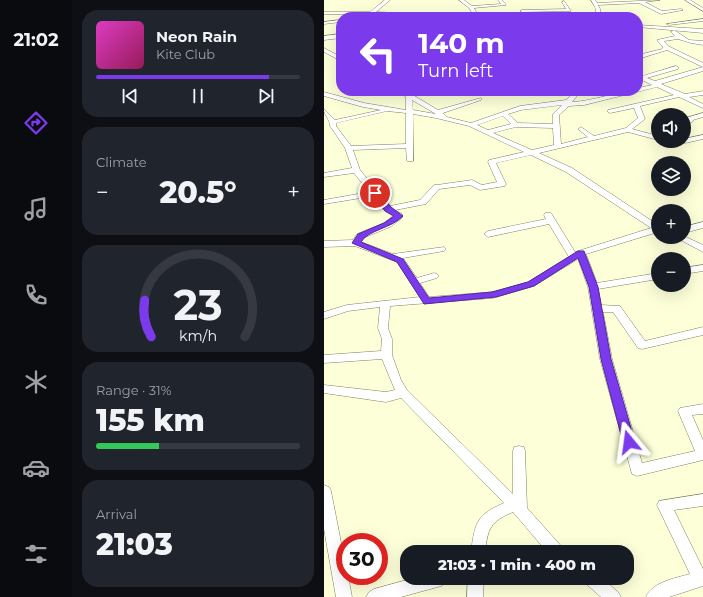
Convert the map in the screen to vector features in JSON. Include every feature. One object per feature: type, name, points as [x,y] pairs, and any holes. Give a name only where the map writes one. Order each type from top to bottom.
[{"type":"street","points":[[373,12],[388,0]]},
{"type":"street","points":[[461,0],[471,7],[474,12]]},
{"type":"street","points":[[471,7],[504,4],[500,0]]},
{"type":"street","points":[[610,9],[598,9],[594,2],[658,0]]},
{"type":"street","points":[[686,0],[703,10]]},
{"type":"street","points":[[639,1],[660,13],[681,10]]},
{"type":"street","points":[[522,11],[569,10],[564,2]]},
{"type":"street","points":[[522,11],[530,4]]},
{"type":"street","points":[[324,13],[336,14]]},
{"type":"street","points":[[653,26],[703,20]]},
{"type":"street","points":[[324,23],[336,22]]},
{"type":"street","points":[[643,26],[703,31]]},
{"type":"street","points":[[671,28],[678,37]]},
{"type":"street","points":[[324,38],[336,37]]},
{"type":"street","points":[[703,43],[691,42],[678,37],[660,40],[666,47],[703,65]]},
{"type":"street","points":[[643,55],[664,50],[666,47]]},
{"type":"street","points":[[324,50],[336,56]]},
{"type":"street","points":[[643,76],[676,68]]},
{"type":"street","points":[[643,88],[703,69]]},
{"type":"street","points":[[665,71],[677,77]]},
{"type":"street","points":[[643,77],[703,106]]},
{"type":"street","points":[[610,111],[703,93]]},
{"type":"street","points":[[324,94],[364,105],[409,112],[471,125],[569,170],[651,225]]},
{"type":"street","points":[[410,159],[409,112],[412,96]]},
{"type":"street","points":[[418,96],[449,120]]},
{"type":"street","points":[[558,147],[556,114],[573,96]]},
{"type":"street","points":[[471,125],[520,108],[566,103],[584,103],[613,96]]},
{"type":"street","points":[[439,112],[479,99]]},
{"type":"street","points":[[628,130],[631,126],[642,119],[637,106]]},
{"type":"street","points":[[324,128],[333,124],[390,110]]},
{"type":"street","points":[[324,111],[349,148],[356,170],[388,209],[399,216],[387,225],[360,236],[356,243]]},
{"type":"street","points":[[504,114],[516,124]]},
{"type":"street","points":[[691,118],[703,115]]},
{"type":"street","points":[[488,132],[516,124],[557,126]]},
{"type":"street","points":[[581,130],[594,139]]},
{"type":"street","points":[[388,209],[423,202],[437,187],[472,182],[480,188],[502,184],[492,162],[628,130],[651,136]]},
{"type":"street","points":[[691,139],[703,137]]},
{"type":"street","points":[[349,148],[410,146]]},
{"type":"street","points":[[324,175],[356,170]]},
{"type":"street","points":[[324,202],[375,193]]},
{"type":"street","points":[[488,234],[550,218],[577,255],[593,287],[606,359],[636,470],[703,455],[684,411],[703,409]]},
{"type":"street","points":[[691,228],[703,224]]},
{"type":"street","points":[[324,316],[347,308],[493,295],[531,284],[577,255],[651,231]]},
{"type":"street","points":[[324,244],[356,243],[400,260],[427,301]]},
{"type":"street","points":[[691,243],[703,249]]},
{"type":"street","points":[[392,257],[441,249]]},
{"type":"street","points":[[691,270],[703,268]]},
{"type":"street","points":[[414,282],[434,276]]},
{"type":"street","points":[[593,287],[651,277]]},
{"type":"street","points":[[385,305],[383,328],[387,339],[386,354],[396,381],[404,393],[517,508],[548,545]]},
{"type":"street","points":[[598,309],[616,308],[642,345],[703,331]]},
{"type":"street","points":[[324,358],[386,354]]},
{"type":"street","points":[[324,389],[386,397],[404,393]]},
{"type":"street","points":[[517,508],[519,451]]},
{"type":"street","points":[[324,491],[344,597]]},
{"type":"street","points":[[654,597],[669,588],[702,579],[664,505],[703,500]]},
{"type":"street","points":[[479,545],[480,530],[489,516],[517,508]]},
{"type":"street","points":[[374,597],[416,585]]},
{"type":"street","points":[[475,597],[476,585]]},
{"type":"street","points":[[598,585],[613,597]]},
{"type":"route","points":[[375,193],[388,209],[399,216],[387,225],[360,236],[356,243],[400,260],[427,301],[493,295],[531,284],[544,274],[581,253],[593,287],[606,359],[629,442]]}]
